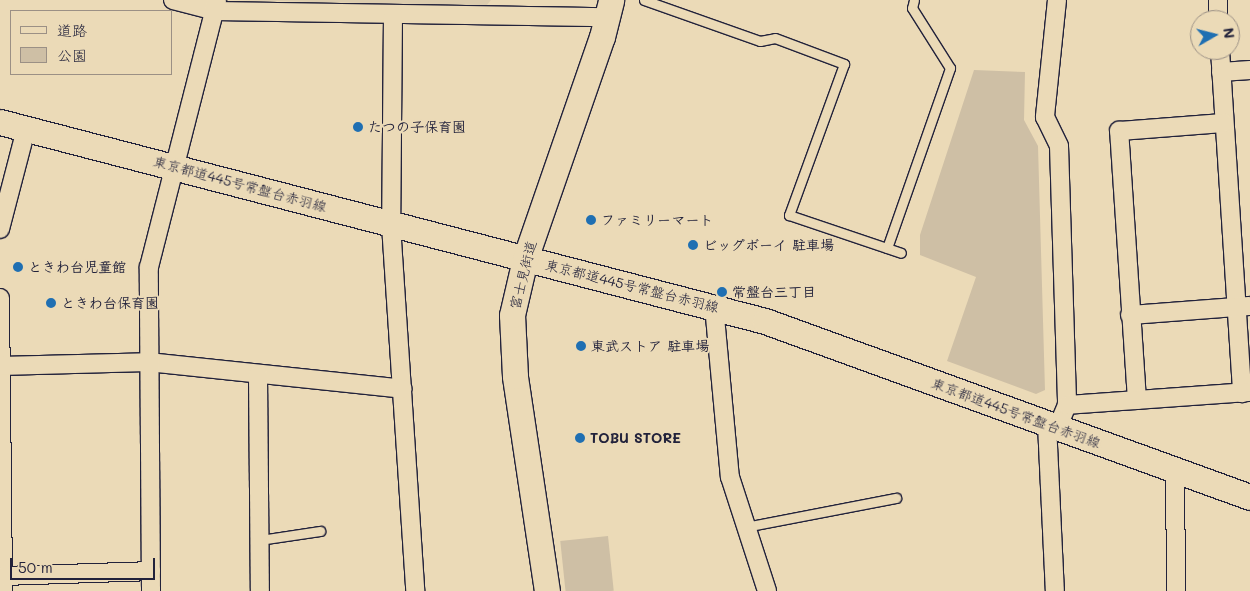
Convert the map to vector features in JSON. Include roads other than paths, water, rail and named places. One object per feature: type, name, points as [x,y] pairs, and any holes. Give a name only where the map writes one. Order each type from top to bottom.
[{"type":"main road","name":"富士見街道","points":[[548,591],[515,376],[512,315],[525,258],[609,8]]},
{"type":"main road","name":"東京都道445号常盤台赤羽線","points":[[0,122],[714,306],[1250,497]]},
{"type":"street","points":[[173,0],[216,6],[393,16],[500,7],[609,8]]},
{"type":"street","points":[[1055,591],[1052,426],[1066,405],[1059,146],[1045,117],[1057,0]]},
{"type":"street","points":[[151,591],[148,362],[149,267],[216,6]]},
{"type":"street","points":[[393,16],[391,224],[415,591]]},
{"type":"street","points":[[1066,405],[1246,392],[1243,307],[1224,123],[1220,60]]},
{"type":"street","points":[[1220,72],[1250,70]]},
{"type":"street","points":[[1136,400],[1119,132],[1224,123]]},
{"type":"street","points":[[0,229],[26,129]]},
{"type":"street","points":[[0,298],[3,583],[151,571]]},
{"type":"street","points":[[714,306],[730,477],[744,527],[767,591]]},
{"type":"street","points":[[1130,315],[1243,307]]},
{"type":"street","points":[[0,366],[148,362],[403,389]]},
{"type":"street","points":[[258,375],[260,591]]},
{"type":"street","points":[[1175,471],[1176,591]]},
{"type":"lane","points":[[644,0],[760,41],[775,38],[844,64],[790,215],[901,253]]},
{"type":"lane","points":[[887,248],[950,68],[912,8],[914,0]]},
{"type":"lane","points":[[744,527],[896,498]]},
{"type":"lane","points":[[260,540],[320,531]]},
{"type":"place","name":"たつの子保育園","points":[[358,127]]},
{"type":"place","name":"ファミリーマート","points":[[591,220]]},
{"type":"place","name":"ビッグボーイ 駐車場","points":[[693,245]]},
{"type":"place","name":"ときわ台児童館","points":[[18,267]]},
{"type":"place","name":"常盤台三丁目","points":[[722,292]]},
{"type":"place","name":"ときわ台保育園","points":[[51,303]]},
{"type":"place","name":"東武ストア 駐車場","points":[[581,346]]},
{"type":"place","name":"TOBU STORE","points":[[580,438]]}]
